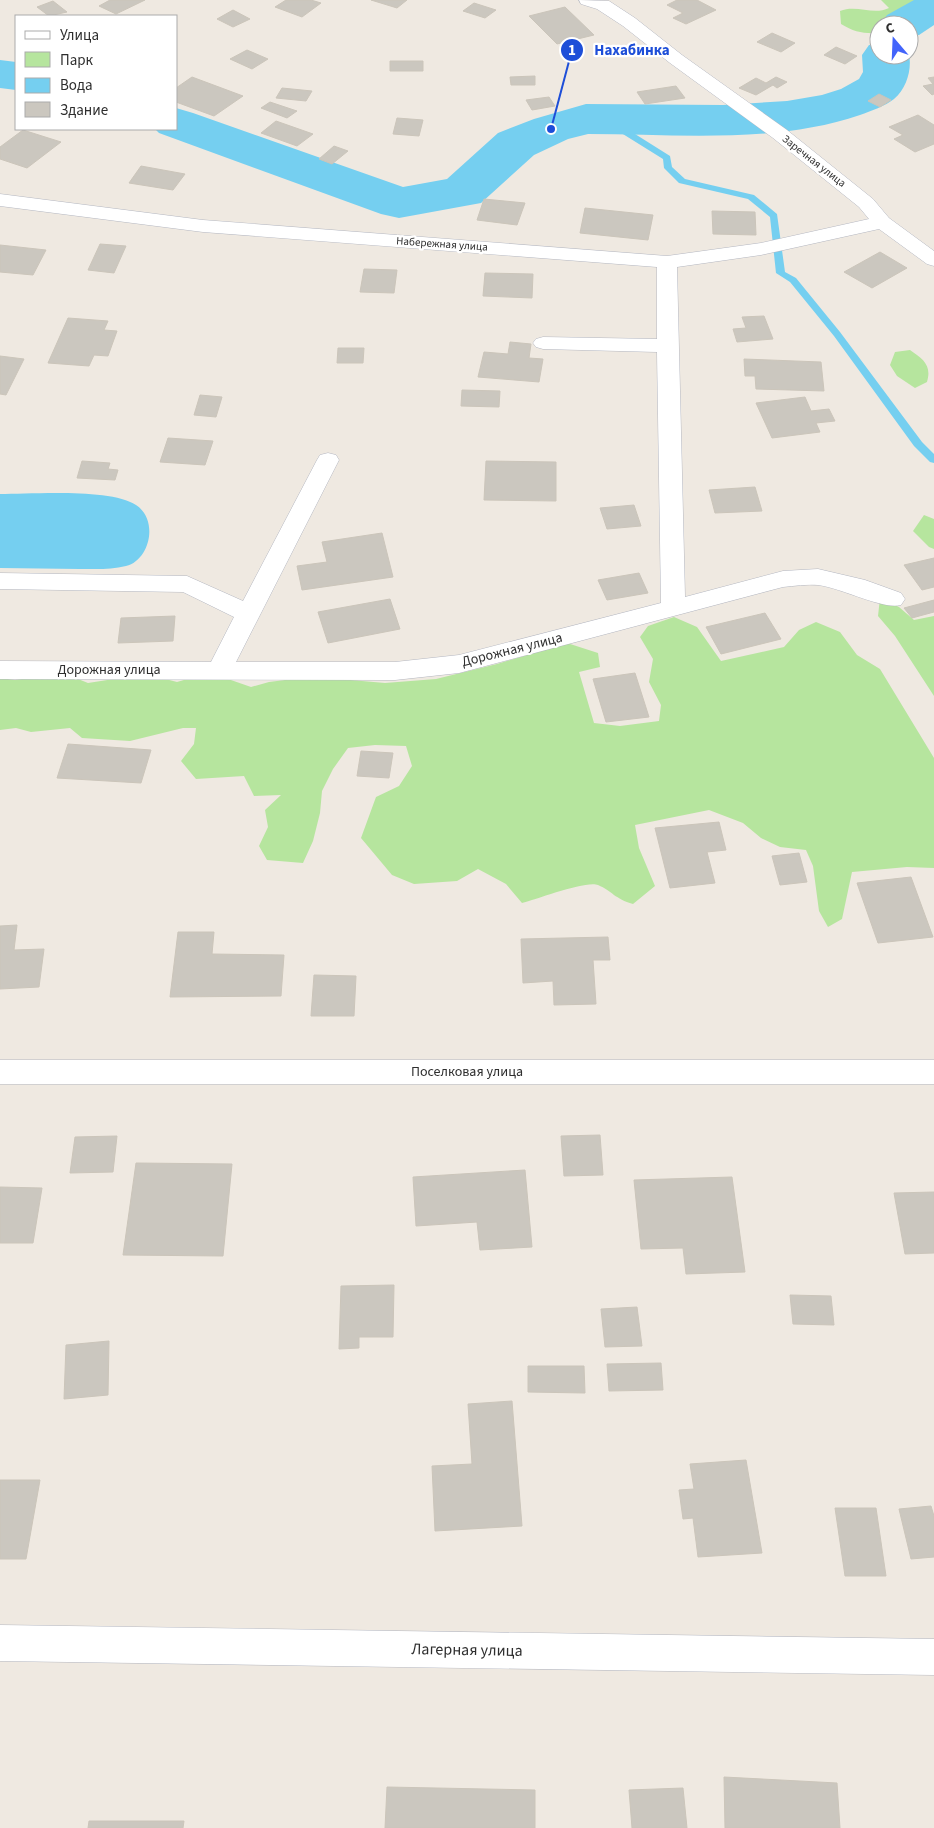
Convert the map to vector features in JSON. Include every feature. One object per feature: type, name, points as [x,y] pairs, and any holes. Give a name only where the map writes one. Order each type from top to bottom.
[{"type":"street","name":"Заречная улица","points":[[600,2],[780,134],[866,203],[882,222],[934,260]]},
{"type":"street","name":"Набережная улица","points":[[0,200],[203,226],[668,262],[761,249],[882,222]]},
{"type":"street","points":[[668,262],[667,346],[673,609]]},
{"type":"street","points":[[543,343],[667,346]]},
{"type":"street","points":[[219,670],[328,460]]},
{"type":"street","name":"Дорожная улица","points":[[0,670],[396,671],[459,664],[783,579],[818,577],[856,586],[893,599]]},
{"type":"street","points":[[0,581],[187,584],[248,614]]},
{"type":"street","name":"Поселковая улица","points":[[0,1072],[934,1072]]},
{"type":"street","name":"Лагерная улица","points":[[0,1643],[934,1657]]},
{"type":"green space","points":[[881,0],[934,0],[934,24],[919,23],[919,15],[869,15],[869,33],[864,33],[841,24],[840,11],[846,9],[877,11],[889,8]]},
{"type":"green space","points":[[910,350],[925,363],[928,371],[927,382],[915,388],[897,376],[890,365],[895,352]]},
{"type":"green space","points":[[924,515],[934,519],[934,549],[929,547],[913,531]]},
{"type":"green space","points":[[880,598],[899,607],[914,620],[934,616],[934,696],[895,636],[878,616]]},
{"type":"green space","points":[[674,617],[697,627],[721,661],[784,647],[799,630],[816,622],[840,632],[857,655],[880,669],[934,758],[934,868],[907,867],[852,872],[842,919],[828,927],[819,911],[813,866],[806,850],[780,847],[761,838],[743,823],[709,810],[635,825],[639,848],[655,886],[633,904],[622,900],[598,885],[592,884],[573,887],[522,903],[506,884],[478,869],[457,881],[414,884],[392,875],[361,838],[376,797],[399,786],[412,766],[406,746],[375,745],[348,748],[333,769],[322,791],[320,813],[313,841],[303,863],[267,860],[259,846],[268,827],[265,810],[281,795],[254,796],[244,776],[196,779],[181,761],[194,744],[196,728],[183,728],[130,741],[82,738],[70,728],[31,732],[16,728],[0,730],[0,678],[15,680],[63,673],[88,683],[146,674],[177,682],[201,675],[228,679],[251,687],[269,682],[301,678],[385,683],[436,679],[497,664],[567,643],[598,653],[600,667],[579,672],[594,723],[620,726],[659,721],[661,705],[649,682],[653,659],[640,637],[648,626]]},
{"type":"water","points":[[70,493],[109,496],[124,500],[136,505],[148,520],[149,539],[146,548],[134,562],[115,568],[0,568],[0,494]]},
{"type":"building","points":[[110,0],[145,0],[116,14],[99,6]]},
{"type":"building","points":[[286,0],[311,0],[321,3],[302,17],[275,7]]},
{"type":"building","points":[[371,0],[407,0],[397,8]]},
{"type":"building","points":[[677,0],[697,0],[716,10],[686,24],[673,18],[683,13],[667,5]]},
{"type":"building","points":[[53,1],[67,12],[48,15],[37,7]]},
{"type":"building","points":[[474,3],[496,10],[485,18],[463,11]]},
{"type":"building","points":[[565,7],[594,35],[557,44],[529,16]]},
{"type":"building","points":[[233,10],[250,19],[233,27],[217,19]]},
{"type":"building","points":[[772,33],[795,43],[781,52],[757,42]]},
{"type":"building","points":[[836,47],[857,56],[845,64],[824,55]]},
{"type":"building","points":[[247,50],[268,59],[252,69],[230,59]]},
{"type":"building","points":[[390,61],[423,61],[423,71],[390,71]]},
{"type":"building","points":[[535,76],[535,85],[511,85],[510,77]]},
{"type":"building","points":[[192,77],[243,96],[214,116],[178,103],[178,87]]},
{"type":"building","points":[[776,77],[787,82],[777,88],[773,85],[756,95],[739,88],[756,78],[766,83]]},
{"type":"building","points":[[934,77],[934,94],[932,95],[923,86],[933,84],[928,78]]},
{"type":"building","points":[[676,86],[685,98],[645,104],[637,92]]},
{"type":"building","points":[[282,88],[312,91],[306,101],[276,98]]},
{"type":"building","points":[[879,94],[891,100],[880,107],[868,101]]},
{"type":"building","points":[[549,97],[555,106],[532,110],[526,100]]},
{"type":"building","points":[[270,102],[297,111],[287,118],[261,108]]},
{"type":"building","points":[[918,115],[934,125],[934,144],[915,152],[894,139],[903,135],[889,127]]},
{"type":"building","points":[[397,118],[423,120],[419,136],[393,134]]},
{"type":"building","points":[[276,121],[313,134],[297,146],[261,133]]},
{"type":"building","points":[[23,130],[61,142],[27,168],[0,159],[0,147]]},
{"type":"building","points":[[334,146],[348,151],[332,164],[319,159]]},
{"type":"building","points":[[141,166],[185,174],[173,190],[129,183]]},
{"type":"building","points":[[484,199],[525,203],[517,225],[477,220]]},
{"type":"building","points":[[585,208],[653,215],[648,240],[580,233]]},
{"type":"building","points":[[712,211],[755,212],[756,235],[713,234]]},
{"type":"building","points":[[100,244],[126,246],[114,273],[88,270]]},
{"type":"building","points":[[0,245],[46,250],[33,275],[0,272]]},
{"type":"building","points":[[880,252],[907,268],[872,288],[844,272]]},
{"type":"building","points":[[364,269],[397,270],[394,293],[360,292]]},
{"type":"building","points":[[485,273],[533,274],[532,298],[483,296]]},
{"type":"building","points":[[764,316],[773,339],[737,342],[733,329],[746,328],[742,317]]},
{"type":"building","points":[[68,318],[108,321],[104,330],[117,331],[108,356],[94,355],[89,366],[48,363]]},
{"type":"building","points":[[510,342],[531,344],[529,358],[543,359],[539,382],[478,377],[484,352],[508,354]]},
{"type":"building","points":[[338,348],[364,348],[363,363],[337,363]]},
{"type":"building","points":[[0,356],[24,359],[6,395],[0,394]]},
{"type":"building","points":[[744,359],[821,362],[824,391],[756,389],[755,376],[745,376]]},
{"type":"building","points":[[462,390],[500,391],[499,407],[461,406]]},
{"type":"building","points":[[200,395],[222,397],[216,417],[194,415]]},
{"type":"building","points":[[805,397],[811,411],[829,409],[835,421],[816,423],[820,432],[772,438],[756,403]]},
{"type":"building","points":[[168,438],[213,441],[205,465],[160,462]]},
{"type":"building","points":[[82,461],[110,463],[108,469],[118,470],[115,480],[77,478]]},
{"type":"building","points":[[486,461],[556,462],[556,501],[484,500]]},
{"type":"building","points":[[755,487],[762,511],[715,513],[709,490]]},
{"type":"building","points":[[634,505],[641,526],[607,529],[600,508]]},
{"type":"building","points":[[382,533],[393,577],[302,590],[297,566],[327,562],[322,542]]},
{"type":"building","points":[[934,558],[934,587],[922,590],[904,565]]},
{"type":"building","points":[[639,573],[648,593],[607,600],[598,580]]},
{"type":"building","points":[[390,599],[400,629],[328,643],[318,612]]},
{"type":"building","points":[[934,600],[934,612],[912,618],[904,608]]},
{"type":"building","points":[[765,613],[781,639],[721,654],[706,627]]},
{"type":"building","points":[[175,616],[173,641],[118,643],[121,618]]},
{"type":"building","points":[[635,673],[649,717],[606,722],[593,679]]},
{"type":"building","points":[[68,744],[151,750],[141,783],[57,778]]},
{"type":"building","points":[[361,751],[393,753],[389,778],[357,776]]},
{"type":"building","points":[[719,822],[726,850],[707,852],[715,883],[670,888],[655,828]]},
{"type":"building","points":[[799,853],[807,882],[780,885],[772,856]]},
{"type":"building","points":[[911,877],[933,937],[878,943],[857,883]]},
{"type":"building","points":[[17,925],[14,950],[44,949],[39,987],[0,989],[0,926]]},
{"type":"building","points":[[178,932],[214,932],[212,954],[284,955],[281,996],[170,997]]},
{"type":"building","points":[[608,937],[610,960],[593,960],[596,1004],[554,1005],[553,981],[523,983],[521,939]]},
{"type":"building","points":[[314,975],[356,976],[354,1016],[311,1016]]},
{"type":"building","points":[[600,1135],[603,1175],[564,1176],[561,1136]]},
{"type":"building","points":[[117,1136],[113,1172],[70,1173],[75,1137]]},
{"type":"building","points":[[136,1163],[232,1164],[223,1256],[123,1255]]},
{"type":"building","points":[[525,1170],[532,1247],[480,1250],[477,1222],[416,1226],[413,1177]]},
{"type":"building","points":[[732,1177],[745,1272],[686,1274],[683,1248],[641,1249],[634,1180]]},
{"type":"building","points":[[0,1187],[42,1188],[33,1243],[0,1243]]},
{"type":"building","points":[[934,1192],[934,1253],[905,1254],[894,1193]]},
{"type":"building","points":[[394,1285],[393,1337],[359,1337],[359,1348],[339,1349],[341,1286]]},
{"type":"building","points":[[790,1295],[831,1296],[834,1325],[793,1324]]},
{"type":"building","points":[[637,1307],[642,1346],[605,1347],[601,1309]]},
{"type":"building","points":[[109,1341],[108,1395],[64,1399],[66,1345]]},
{"type":"building","points":[[661,1363],[663,1390],[609,1391],[607,1364]]},
{"type":"building","points":[[528,1366],[584,1366],[585,1393],[528,1392]]},
{"type":"building","points":[[512,1401],[522,1526],[435,1531],[432,1466],[472,1464],[468,1404]]},
{"type":"building","points":[[746,1460],[762,1553],[698,1557],[693,1518],[683,1519],[679,1490],[694,1489],[690,1464]]},
{"type":"building","points":[[0,1480],[40,1480],[26,1559],[0,1559]]},
{"type":"building","points":[[931,1506],[934,1516],[934,1557],[911,1559],[899,1509]]},
{"type":"building","points":[[835,1508],[876,1508],[886,1576],[845,1576]]},
{"type":"building","points":[[724,1777],[837,1783],[840,1828],[725,1828]]},
{"type":"building","points":[[387,1787],[535,1790],[535,1828],[385,1828]]},
{"type":"building","points":[[683,1788],[687,1828],[632,1828],[629,1790]]},
{"type":"building","points":[[89,1821],[184,1821],[183,1828],[88,1828]]},
{"type":"waterway","points":[[919,15],[934,8]]},
{"type":"waterway","points":[[178,124],[399,203],[463,192],[516,144],[551,129],[586,119],[723,120],[787,116],[832,108],[858,99],[878,88],[887,72],[887,65]]},
{"type":"waterway","points":[[0,74],[15,76]]},
{"type":"waterway","points":[[605,119],[667,158],[668,168],[682,181],[751,197],[774,216],[781,273],[793,280],[837,334],[918,444],[934,460]]},
{"type":"place","name":"Нахабинка","points":[[551,129]]}]
